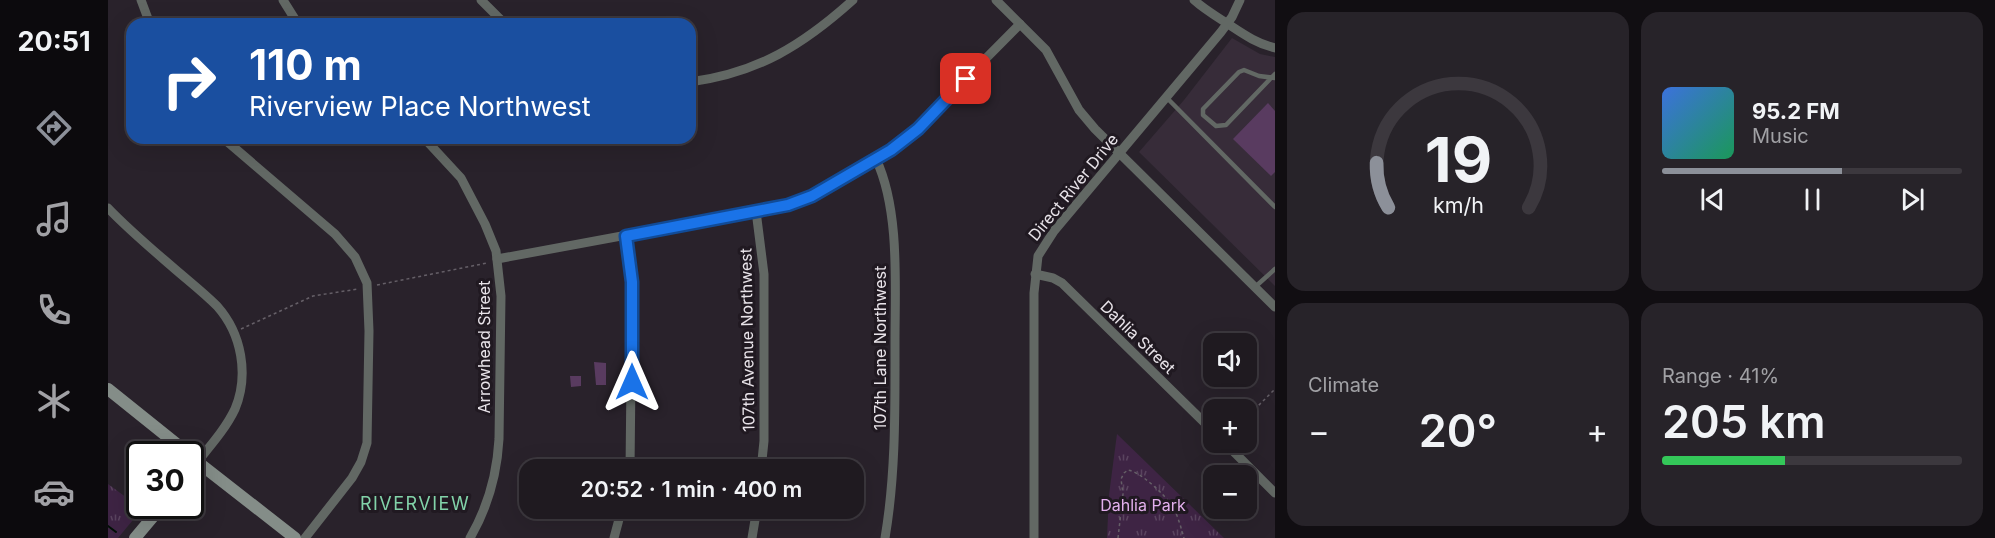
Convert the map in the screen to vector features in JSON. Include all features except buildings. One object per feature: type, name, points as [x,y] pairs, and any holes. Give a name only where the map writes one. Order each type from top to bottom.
[{"type":"street","points":[[141,0],[148,18]]},
{"type":"street","points":[[283,0],[294,18]]},
{"type":"street","points":[[481,0],[499,18]]},
{"type":"street","points":[[696,81],[735,73],[776,57],[810,36],[853,0]]},
{"type":"street","points":[[996,0],[1053,59],[1079,110],[1275,306]]},
{"type":"street","points":[[1194,0],[1253,41],[1275,48]]},
{"type":"street","name":"Direct River Drive","points":[[1034,538],[1035,274],[1038,256],[1042,247],[1228,24],[1240,0]]},
{"type":"street","points":[[494,261],[788,205],[812,196],[900,144],[918,129],[1020,24]]},
{"type":"street","points":[[231,144],[335,234],[356,257],[367,283],[369,331],[367,443],[361,462],[352,478],[305,538]]},
{"type":"street","name":"Arrowhead Street","points":[[430,144],[446,159],[465,184],[485,224],[494,261],[501,307],[498,451],[491,494],[470,538]]},
{"type":"street","name":"107th Lane Northwest","points":[[876,159],[882,173],[889,206],[895,268],[894,442],[892,488],[885,538]]},
{"type":"street","points":[[108,208],[217,307],[231,326],[243,371],[239,397],[226,424],[204,447]]},
{"type":"street","name":"107th Avenue Northwest","points":[[756,211],[764,274],[762,459]]},
{"type":"street","points":[[626,236],[632,282],[630,459]]},
{"type":"street","name":"Dahlia Street","points":[[1035,274],[1053,278],[1062,283],[1203,421]]},
{"type":"street","points":[[108,389],[170,441]]},
{"type":"street","points":[[1235,453],[1275,493]]},
{"type":"street","points":[[204,469],[296,538]]},
{"type":"street","points":[[135,538],[151,519]]},
{"type":"street","points":[[614,538],[619,519]]},
{"type":"street","points":[[752,538],[755,519]]},
{"type":"lane","points":[[1244,70],[1258,76],[1274,76],[1226,125],[1216,126],[1203,115],[1203,109],[1239,72],[1244,70]]},
{"type":"lane","points":[[1166,97],[1275,207]]},
{"type":"lane","points":[[1255,287],[1275,269]]},
{"type":"path","points":[[373,285],[494,261]]},
{"type":"path","points":[[241,329],[313,296],[362,288]]},
{"type":"path","points":[[1257,407],[1275,389]]},
{"type":"path","points":[[1118,538],[1123,495],[1121,479],[1124,473],[1131,470],[1165,496],[1174,508],[1184,538]]},
{"type":"shaded area","points":[[1232,38],[1260,54],[1275,57],[1275,286],[1139,152],[1184,100]]},
{"type":"green space","name":"Dahlia Park","points":[[1117,434],[1224,538],[1107,538],[1109,495]]},
{"type":"green space","points":[[108,484],[126,497],[126,519],[134,519],[118,538],[108,538]]},
{"type":"waterway","points":[[108,526],[116,532]]},
{"type":"district","name":"RIVERVIEW","points":[[415,504]]},
{"type":"route","points":[[632,382],[632,282],[626,236],[788,205],[812,196],[900,144],[918,129],[966,79]]}]
